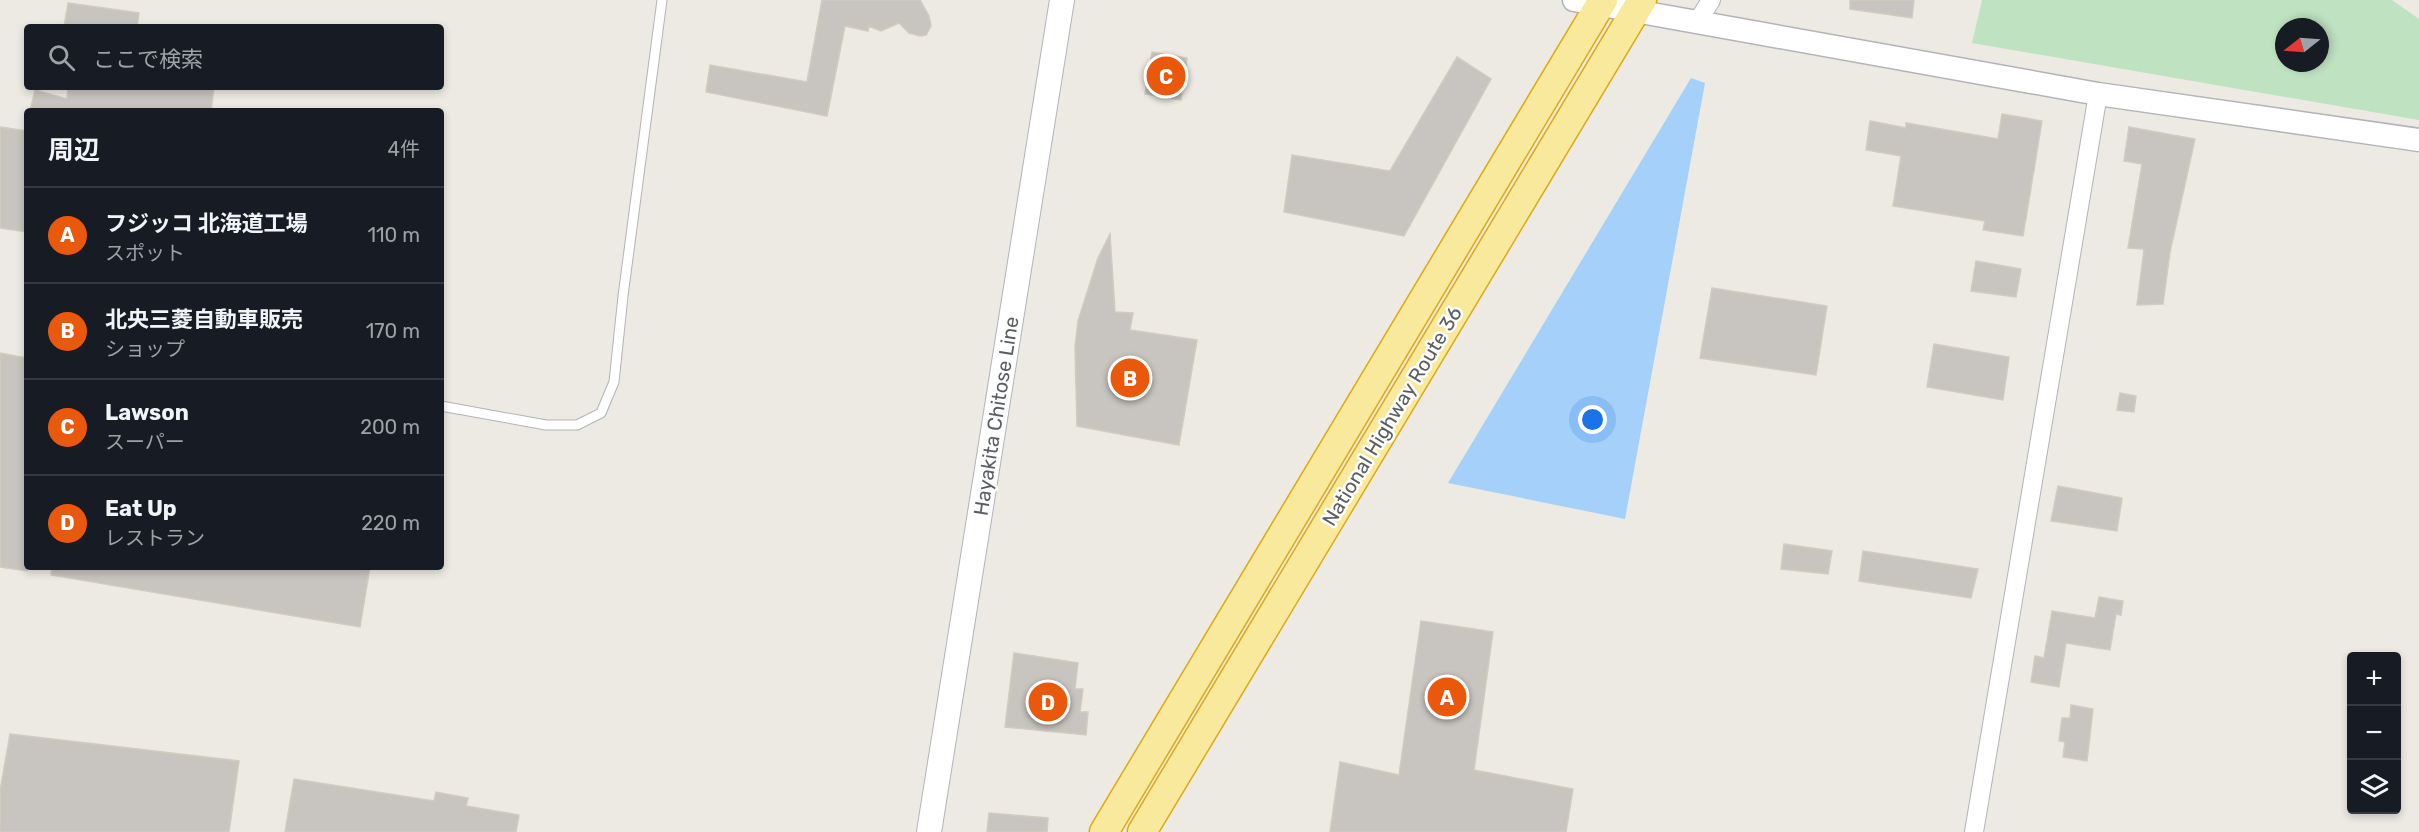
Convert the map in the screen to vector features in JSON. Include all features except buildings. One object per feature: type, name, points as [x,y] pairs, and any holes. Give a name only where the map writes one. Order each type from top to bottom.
[{"type":"highway","name":"National Highway Route 36","points":[[1104,832],[1592,1]]},
{"type":"highway","name":"National Highway Route 36","points":[[1142,832],[1638,6]]},
{"type":"main road","name":"Hayakita Chitose Line","points":[[929,832],[1062,0]]},
{"type":"street","points":[[1698,21],[1710,0]]},
{"type":"street","points":[[1592,1],[1638,6],[1698,21],[2098,94],[2419,140]]},
{"type":"street","points":[[1974,832],[2098,94]]},
{"type":"lane","points":[[444,407],[546,425],[577,425],[601,413],[614,382],[662,0]]},
{"type":"green space","points":[[1982,0],[2392,0],[2419,19],[2419,120],[1972,43]]},
{"type":"water","points":[[1691,78],[1705,83],[1625,519],[1448,483]]},
{"type":"place","name":"Lawson","points":[[1166,76]]},
{"type":"place","name":"北央三菱自動車販売","points":[[1130,378]]},
{"type":"place","name":"フジッコ 北海道工場","points":[[1447,697]]},
{"type":"place","name":"Eat Up","points":[[1048,702]]}]
